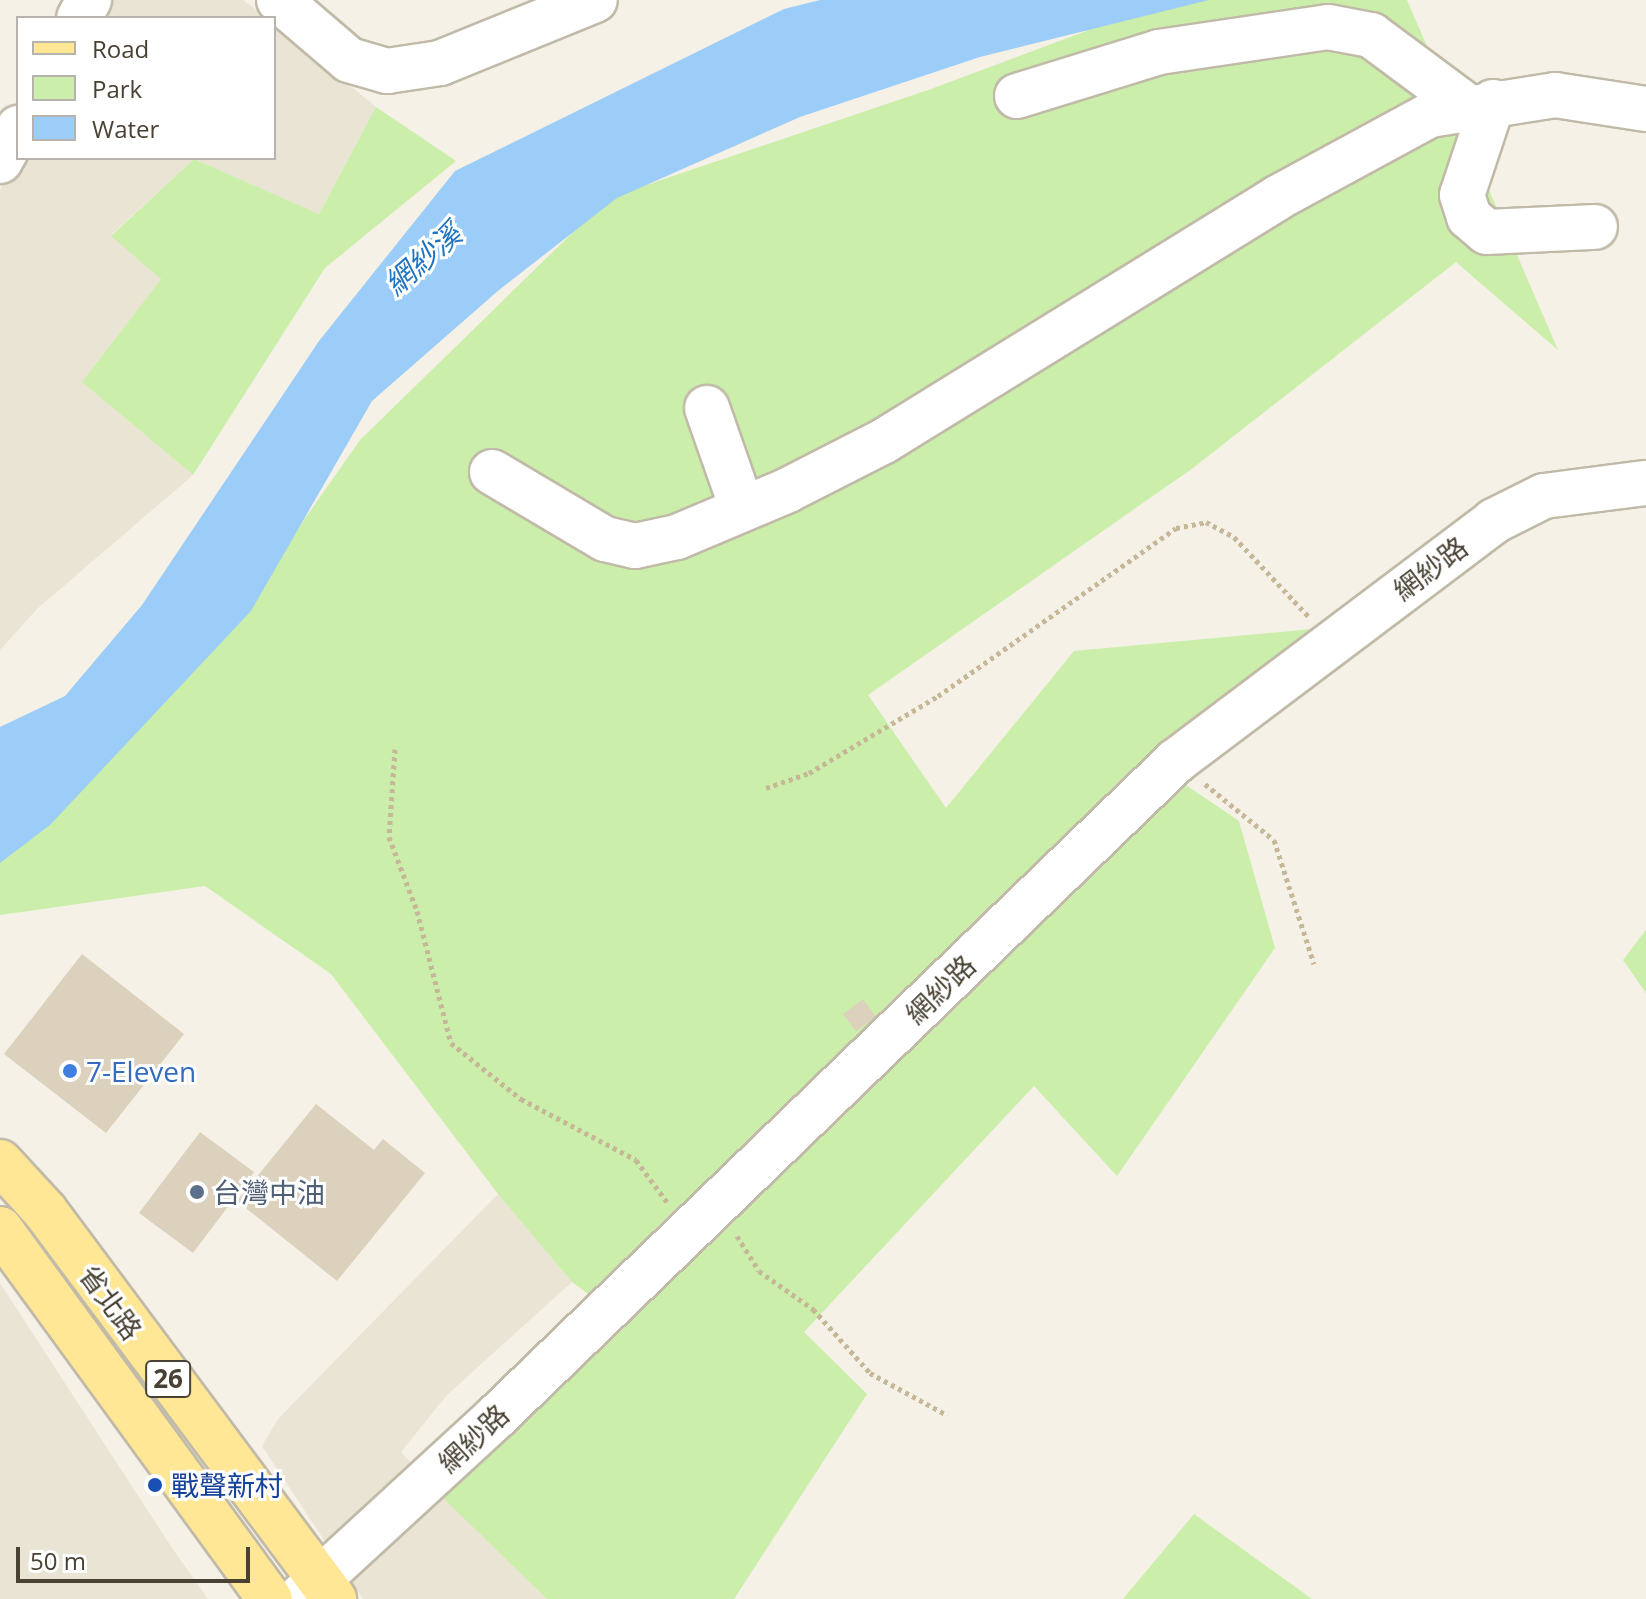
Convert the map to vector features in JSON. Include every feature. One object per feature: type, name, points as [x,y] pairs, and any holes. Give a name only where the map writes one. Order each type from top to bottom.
[{"type":"main road","name":"省北路","points":[[0,1162],[45,1211],[288,1593]]},
{"type":"main road","name":"省北路","points":[[0,1229],[288,1593]]},
{"type":"street","points":[[279,0],[349,60],[387,71],[440,63],[595,0]]},
{"type":"street","points":[[1017,96],[1159,52],[1328,27],[1371,35],[1480,104]]},
{"type":"street","points":[[492,472],[605,539],[635,546],[677,537],[884,441],[1277,198],[1430,115],[1480,104],[1555,95],[1646,109]]},
{"type":"street","points":[[1480,104],[1462,195],[1469,217],[1487,232],[1595,227]]},
{"type":"street","points":[[0,161],[16,132]]},
{"type":"street","points":[[707,408],[742,508]]},
{"type":"street","name":"網紗路","points":[[288,1593],[703,1218],[1176,761],[1331,641],[1494,521],[1544,496],[1646,483]]},
{"type":"path","points":[[766,788],[809,773],[938,696],[1176,528],[1206,522],[1234,537],[1331,641]]},
{"type":"path","points":[[395,749],[389,837],[417,911],[451,1043],[521,1099],[636,1160],[759,1271],[813,1309],[870,1373],[947,1415]]},
{"type":"path","points":[[1176,761],[1274,840],[1314,964]]},
{"type":"shaded area","points":[[107,0],[243,0],[264,16],[98,16]]},
{"type":"shaded area","points":[[276,25],[376,107],[319,214],[196,160],[276,160]]},
{"type":"shaded area","points":[[17,160],[193,160],[111,235],[161,279],[82,382],[193,475],[37,609],[0,650],[0,190]]},
{"type":"shaded area","points":[[498,1194],[572,1282],[447,1395],[401,1452],[547,1599],[363,1599],[262,1446],[278,1419]]},
{"type":"shaded area","points":[[0,1283],[172,1548],[208,1599],[0,1599]]},
{"type":"green space","points":[[1169,0],[1407,0],[1558,350],[1456,262],[1193,468],[868,695],[946,808],[1074,651],[1312,629],[1155,764],[1239,821],[1275,948],[1117,1176],[1034,1086],[804,1332],[867,1394],[734,1599],[547,1599],[434,1489],[610,1310],[572,1282],[498,1194],[331,974],[205,886],[0,915],[0,829],[257,587],[360,440],[608,198],[931,89]]},
{"type":"green space","points":[[376,107],[456,161],[325,268],[193,475],[82,382],[161,279],[111,236],[193,160],[319,214]]},
{"type":"green space","points":[[1646,930],[1646,993],[1623,960]]},
{"type":"green space","points":[[1194,1514],[1312,1599],[1123,1599]]},
{"type":"water","name":"網紗溪","points":[[820,0],[1209,0],[980,57],[800,117],[617,198],[499,290],[372,401],[251,611],[50,825],[0,863],[0,727],[65,696],[142,605],[319,341],[455,171],[784,9]]},
{"type":"building","points":[[82,954],[184,1034],[106,1133],[4,1054]]},
{"type":"building","points":[[863,999],[876,1017],[856,1031],[843,1014]]},
{"type":"building","points":[[316,1104],[374,1150],[383,1139],[425,1173],[337,1281],[237,1201]]},
{"type":"building","points":[[200,1132],[254,1172],[193,1253],[139,1213]]},
{"type":"place","name":"7-Eleven","points":[[70,1071]]},
{"type":"place","name":"台灣中油","points":[[197,1192]]},
{"type":"place","name":"戰聲新村","points":[[155,1485]]}]
